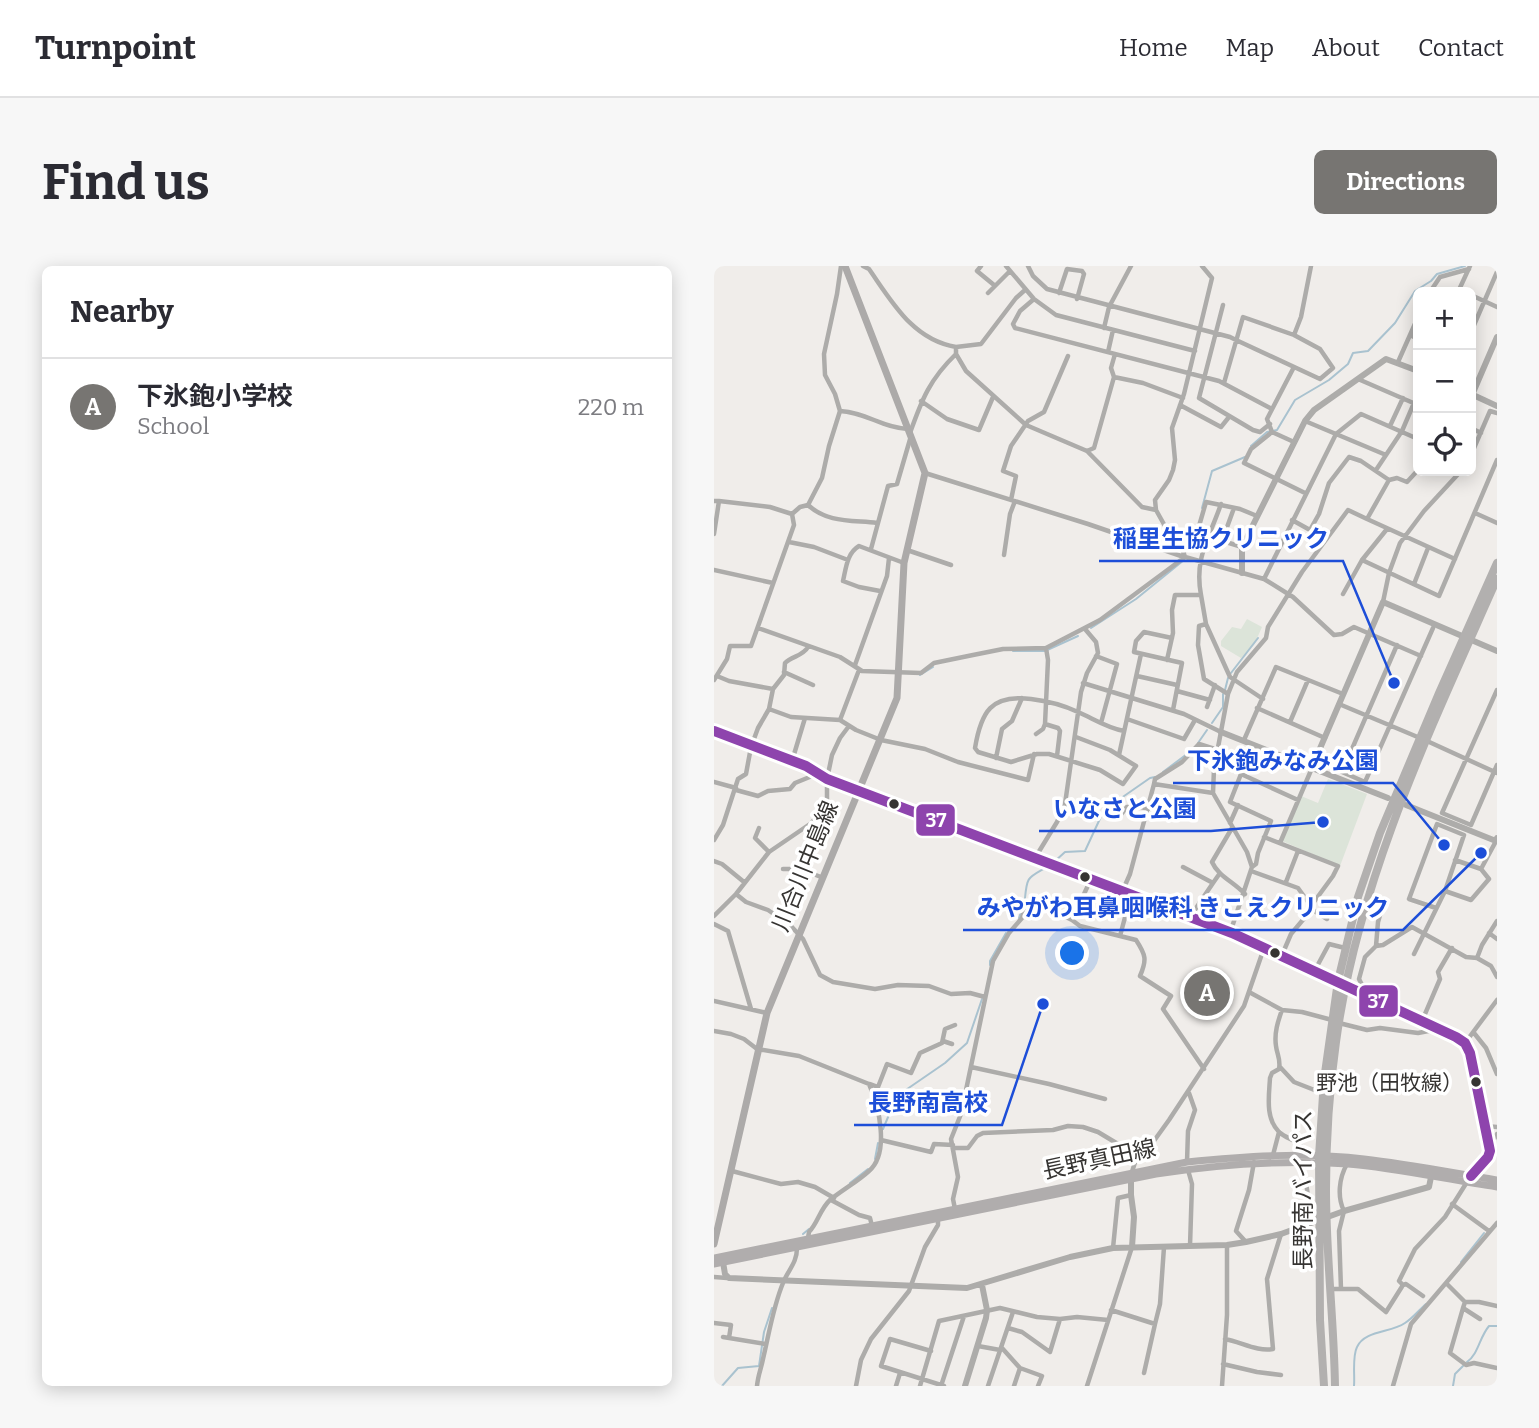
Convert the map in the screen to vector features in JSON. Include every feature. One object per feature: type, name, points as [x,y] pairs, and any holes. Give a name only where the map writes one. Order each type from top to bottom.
[{"type":"highway","name":"長野南バイパス","points":[[1324,1386],[1320,1320],[1323,1094],[1346,948],[1368,867],[1497,563]]},
{"type":"highway","name":"長野南バイパス","points":[[1467,638],[1497,579]]},
{"type":"highway","name":"長野南バイパス","points":[[1342,983],[1385,843],[1424,740]]},
{"type":"highway","name":"長野南バイパス","points":[[1323,1160],[1335,1021]]},
{"type":"highway","name":"長野南バイパス","points":[[1323,1219],[1335,1386]]},
{"type":"main road","points":[[843,266],[925,473]]},
{"type":"main road","name":"川合川中島線","points":[[714,1244],[767,1013],[897,698],[904,563],[925,473]]},
{"type":"main road","name":"長野真田線","points":[[714,1258],[1187,1165],[1273,1155],[1431,1177],[1497,1181]]},
{"type":"main road","name":"長野真田線","points":[[1187,1165],[1323,1160],[1381,1161],[1497,1187]]},
{"type":"main road","name":"長野真田線","points":[[714,1264],[938,1219],[1131,1176]]},
{"type":"street","points":[[792,514],[800,507],[808,505],[822,478],[840,411],[825,375],[824,354],[843,266]]},
{"type":"street","points":[[863,266],[869,269],[914,328],[956,351],[966,371],[1026,425],[1087,452],[1142,508],[1156,510]]},
{"type":"street","points":[[981,266],[977,271],[994,285]]},
{"type":"street","points":[[1028,266],[1047,289],[1215,333],[1236,340],[1320,379],[1333,368],[1320,349],[1294,335],[1243,317],[1236,340],[1224,383]]},
{"type":"street","points":[[1185,557],[1182,548],[1175,544],[1156,510],[1155,500],[1173,470],[1175,460],[1172,428],[1183,398],[1212,278],[1202,266]]},
{"type":"street","points":[[1294,335],[1301,317],[1311,266]]},
{"type":"street","points":[[1104,328],[1109,307],[1130,267]]},
{"type":"street","points":[[1462,287],[1469,267]]},
{"type":"street","points":[[1433,287],[1440,277],[1469,267]]},
{"type":"street","points":[[988,292],[1008,268],[1034,299],[1056,315],[1195,351]]},
{"type":"street","points":[[1059,293],[1067,269],[1082,271],[1084,274],[1077,299]]},
{"type":"street","points":[[1476,321],[1497,272]]},
{"type":"street","points":[[871,549],[888,485],[897,484],[910,432],[921,401],[935,376],[956,351],[981,344],[1025,290]]},
{"type":"street","points":[[1476,297],[1497,307]]},
{"type":"street","points":[[1034,299],[1020,312],[1013,324],[1015,328],[1224,383],[1272,409]]},
{"type":"street","points":[[1223,305],[1199,398],[1260,432],[1271,428]]},
{"type":"street","points":[[1398,362],[1413,328]]},
{"type":"street","points":[[1108,352],[1114,330]]},
{"type":"street","points":[[1476,386],[1497,337]]},
{"type":"street","points":[[1087,452],[1096,443],[1102,412],[1114,377],[1111,368],[1115,354]]},
{"type":"street","points":[[1004,555],[1016,476],[1003,471],[1011,446],[1031,418],[1044,412],[1068,356]]},
{"type":"street","points":[[1242,573],[1242,547],[1305,421],[1314,410],[1387,359],[1413,369]]},
{"type":"street","points":[[1294,368],[1267,419],[1271,428],[1294,442]]},
{"type":"street","points":[[1114,377],[1143,383],[1183,398]]},
{"type":"street","points":[[1357,379],[1413,403]]},
{"type":"street","points":[[921,401],[947,419],[979,430],[993,397]]},
{"type":"street","points":[[1476,397],[1497,406]]},
{"type":"street","points":[[1390,427],[1403,398]]},
{"type":"street","points":[[1180,405],[1221,427],[1229,417]]},
{"type":"street","points":[[1376,470],[1413,410]]},
{"type":"street","points":[[840,411],[856,413],[875,422],[910,432]]},
{"type":"street","points":[[1476,444],[1490,411],[1497,413]]},
{"type":"street","points":[[1264,579],[1336,434],[1361,414],[1413,436]]},
{"type":"street","points":[[1305,421],[1386,455]]},
{"type":"street","points":[[1271,428],[1251,449],[1244,463],[1305,494]]},
{"type":"street","points":[[1476,430],[1481,433]]},
{"type":"street","points":[[1292,520],[1310,530],[1319,514],[1329,483],[1349,457],[1361,461],[1389,480]]},
{"type":"street","points":[[1362,560],[1439,596],[1497,460]]},
{"type":"street","points":[[925,473],[1185,557],[1264,579],[1289,594],[1334,635],[1354,627],[1421,656]]},
{"type":"street","points":[[1367,519],[1389,480],[1397,478],[1407,482],[1413,475]]},
{"type":"street","points":[[1280,843],[1383,602],[1389,573],[1400,543],[1424,511],[1456,476]]},
{"type":"street","points":[[714,534],[716,501],[752,504],[792,514]]},
{"type":"street","points":[[1242,547],[1197,533],[1206,502],[1257,516]]},
{"type":"street","points":[[808,505],[820,516],[877,523]]},
{"type":"street","points":[[1221,505],[1199,560],[1198,576],[1206,624],[1232,679],[1263,699]]},
{"type":"street","points":[[1222,541],[1234,508]]},
{"type":"street","points":[[1252,869],[1247,852],[1213,793],[1220,732],[1232,679],[1266,638],[1268,627],[1289,594],[1348,510],[1455,559]]},
{"type":"street","points":[[1475,513],[1497,523]]},
{"type":"street","points":[[773,689],[729,681],[716,675],[727,659],[730,646],[751,646],[789,542],[794,525],[792,514]]},
{"type":"street","points":[[1343,594],[1362,560],[1387,529]]},
{"type":"street","points":[[789,542],[814,547],[848,560]]},
{"type":"street","points":[[880,591],[843,581],[853,550],[859,546],[871,549],[904,563]]},
{"type":"street","points":[[1413,584],[1428,548]]},
{"type":"street","points":[[906,550],[951,565]]},
{"type":"street","points":[[758,628],[857,668],[921,673],[934,663],[995,650],[1046,650],[1085,629],[1139,593],[1185,557]]},
{"type":"street","points":[[840,720],[887,576],[889,558]]},
{"type":"street","points":[[714,570],[773,583]]},
{"type":"street","points":[[1167,660],[1172,638],[1171,610],[1175,595],[1201,595]]},
{"type":"street","points":[[1383,602],[1497,651]]},
{"type":"street","points":[[1206,624],[1199,626],[1198,645],[1204,679],[1228,694]]},
{"type":"street","points":[[1396,645],[1342,772],[1365,782],[1433,628]]},
{"type":"street","points":[[1035,858],[1065,804],[1083,683],[1096,656],[1096,642],[1085,629]]},
{"type":"street","points":[[1172,638],[1143,632],[1136,641],[1134,652],[1182,663],[1173,710]]},
{"type":"street","points":[[714,840],[723,825],[738,779],[746,774],[751,747],[769,709],[773,689],[784,672],[785,663],[808,647]]},
{"type":"street","points":[[1036,734],[1045,724],[1046,650]]},
{"type":"street","points":[[1119,755],[1141,654]]},
{"type":"street","points":[[1096,656],[1117,664],[1101,723]]},
{"type":"street","points":[[1244,740],[1276,667],[1343,694]]},
{"type":"street","points":[[784,672],[813,685]]},
{"type":"street","points":[[1137,676],[1210,699]]},
{"type":"street","points":[[1290,722],[1308,680]]},
{"type":"street","points":[[1083,683],[1173,710],[1220,732],[1388,798]]},
{"type":"street","points":[[1208,707],[1215,685]]},
{"type":"street","points":[[1497,690],[1442,813],[1471,825],[1497,765]]},
{"type":"street","points":[[1076,737],[1119,755],[1136,766],[1124,784],[1100,770],[1044,753],[1011,762],[978,752],[975,748],[982,719],[991,706],[1012,697],[1046,701],[1124,731]]},
{"type":"street","points":[[996,758],[1002,729],[1012,721],[1022,698]]},
{"type":"street","points":[[1339,704],[1496,772]]},
{"type":"street","points":[[1257,708],[1325,738]]},
{"type":"street","points":[[769,709],[791,717],[840,720],[881,740],[925,749],[958,762],[1028,780],[1034,754]]},
{"type":"street","points":[[792,761],[805,718]]},
{"type":"street","points":[[1127,719],[1184,738],[1195,720]]},
{"type":"street","points":[[1045,724],[1060,731],[1056,756]]},
{"type":"street","points":[[714,916],[736,894],[769,852],[816,820],[827,799],[827,779],[832,755],[840,737],[849,726]]},
{"type":"street","points":[[714,731],[806,766],[827,779],[1230,933],[1440,1029],[1465,1044],[1470,1053],[1485,1126],[1488,1157],[1469,1179],[1445,1217],[1415,1249],[1399,1281],[1423,1296]]},
{"type":"street","points":[[1122,892],[1156,779],[1182,762],[1199,744],[1218,750]]},
{"type":"street","points":[[714,782],[758,796],[768,791],[790,789],[795,783],[818,773]]},
{"type":"street","points":[[1230,933],[1271,821],[1230,802],[1241,774],[1298,800]]},
{"type":"street","points":[[1154,784],[1213,793]]},
{"type":"street","points":[[1238,805],[1231,826],[1212,862],[1215,870],[1245,894]]},
{"type":"street","points":[[1406,806],[1497,840],[1481,869]]},
{"type":"street","points":[[1118,818],[1127,807],[1148,809]]},
{"type":"street","points":[[1414,954],[1445,891],[1464,835],[1437,824],[1409,899],[1436,908]]},
{"type":"street","points":[[759,828],[755,838],[769,852]]},
{"type":"street","points":[[1264,837],[1338,866],[1334,876],[1291,934],[1282,955]]},
{"type":"street","points":[[1285,883],[1298,851]]},
{"type":"street","points":[[1445,891],[1471,900],[1489,879],[1481,869],[1455,860]]},
{"type":"street","points":[[714,861],[722,864],[744,883]]},
{"type":"street","points":[[1183,867],[1213,883]]},
{"type":"street","points":[[783,869],[800,869],[821,877]]},
{"type":"street","points":[[1252,869],[1298,888],[1313,910],[1327,919]]},
{"type":"street","points":[[1189,917],[1220,873]]},
{"type":"street","points":[[1072,920],[1091,879]]},
{"type":"street","points":[[736,894],[746,902],[768,910],[799,934],[817,971],[833,982],[875,989],[898,985],[929,986],[951,993],[970,993],[985,997]]},
{"type":"street","points":[[1120,936],[1131,895]]},
{"type":"street","points":[[955,1209],[953,1199],[958,1177],[951,1139],[961,1114],[985,997],[993,972],[993,961],[1009,933],[1022,918],[1026,903],[1052,910],[1086,928],[1136,940],[1146,956],[1140,976],[1171,996],[1163,1009],[1204,1069]]},
{"type":"street","points":[[1376,946],[1383,905]]},
{"type":"street","points":[[1477,958],[1497,921]]},
{"type":"street","points":[[714,924],[728,931],[751,1009]]},
{"type":"street","points":[[1362,993],[1359,979],[1365,957],[1376,946],[1383,945],[1412,927],[1466,957],[1477,958],[1491,966],[1497,977]]},
{"type":"street","points":[[1489,933],[1497,939]]},
{"type":"street","points":[[1315,970],[1329,944],[1346,948]]},
{"type":"street","points":[[1087,1386],[1132,1247],[1134,1217],[1130,1195],[1131,1176],[1138,1156],[1152,1145],[1244,1006],[1264,948]]},
{"type":"street","points":[[1422,1021],[1440,979],[1438,972],[1452,948]]},
{"type":"street","points":[[1248,992],[1282,1010],[1302,1012],[1367,1030],[1380,1027],[1418,1033],[1440,1029]]},
{"type":"street","points":[[1465,1044],[1497,1000]]},
{"type":"street","points":[[714,1001],[767,1013]]},
{"type":"street","points":[[1282,1010],[1275,1044],[1281,1058],[1279,1066],[1270,1078],[1268,1111],[1279,1132],[1300,1143],[1306,1151]]},
{"type":"street","points":[[714,1031],[744,1039],[757,1049],[799,1056],[878,1087],[887,1064],[911,1073],[920,1053],[940,1045],[945,1029],[955,1025]]},
{"type":"street","points":[[1474,1033],[1486,1048],[1497,1074]]},
{"type":"street","points":[[943,1041],[953,1044]]},
{"type":"street","points":[[1279,1066],[1294,1082],[1323,1094]]},
{"type":"street","points":[[971,1067],[1049,1084],[1105,1100]]},
{"type":"street","points":[[808,1239],[809,1232],[832,1199],[876,1164],[881,1140],[876,1104],[869,1084]]},
{"type":"street","points":[[1189,1092],[1195,1104],[1188,1131],[1187,1165],[1192,1184],[1190,1246]]},
{"type":"street","points":[[881,1140],[931,1153],[934,1144],[968,1148],[976,1136],[983,1133],[1053,1130],[1068,1126],[1098,1132],[1138,1156]]},
{"type":"street","points":[[1485,1126],[1497,1127]]},
{"type":"street","points":[[1273,1155],[1279,1132]]},
{"type":"street","points":[[1489,1146],[1497,1134]]},
{"type":"street","points":[[1246,1242],[1236,1231],[1254,1162]]},
{"type":"street","points":[[1301,1162],[1308,1195],[1305,1226]]},
{"type":"street","points":[[1340,1289],[1339,1231],[1344,1211],[1340,1204],[1340,1175],[1347,1164]]},
{"type":"street","points":[[731,1171],[780,1184],[798,1182],[815,1187],[832,1199],[870,1218],[872,1226]]},
{"type":"street","points":[[714,1277],[911,1287],[956,1288],[982,1285],[1070,1256],[1112,1248],[1227,1245],[1281,1234],[1344,1211],[1429,1187],[1431,1177]]},
{"type":"street","points":[[1112,1248],[1118,1198],[1130,1195]]},
{"type":"street","points":[[1452,1204],[1489,1231]]},
{"type":"street","points":[[856,1386],[861,1360],[871,1339],[911,1287],[925,1247],[938,1225],[938,1219]]},
{"type":"street","points":[[1393,1386],[1411,1324],[1497,1223]]},
{"type":"street","points":[[1225,1339],[1247,1343],[1256,1349],[1273,1349],[1267,1279],[1281,1234]]},
{"type":"street","points":[[1222,1386],[1227,1245]]},
{"type":"street","points":[[1144,1374],[1160,1304],[1164,1247]]},
{"type":"street","points":[[757,1386],[758,1371],[763,1360],[763,1343],[784,1280],[794,1265],[797,1248]]},
{"type":"street","points":[[723,1262],[725,1274],[729,1278]]},
{"type":"street","points":[[1447,1284],[1480,1319]]},
{"type":"street","points":[[965,1386],[986,1310],[982,1285]]},
{"type":"street","points":[[1330,1289],[1358,1289],[1386,1312],[1403,1285]]},
{"type":"street","points":[[1464,1305],[1479,1302],[1497,1306]]},
{"type":"street","points":[[1464,1305],[1450,1353],[1466,1365],[1474,1363],[1497,1368]]},
{"type":"street","points":[[920,1386],[939,1321],[1000,1308],[1037,1317],[1108,1320]]},
{"type":"street","points":[[1111,1310],[1155,1324]]},
{"type":"street","points":[[988,1386],[1013,1312]]},
{"type":"street","points":[[931,1351],[890,1339],[881,1366],[942,1386],[964,1316]]},
{"type":"street","points":[[1008,1328],[1023,1332],[1050,1352],[1060,1319]]},
{"type":"street","points":[[714,1323],[731,1325],[726,1337],[763,1343]]},
{"type":"street","points":[[978,1346],[1001,1349],[1020,1368],[1042,1376],[1038,1386]]},
{"type":"street","points":[[1223,1364],[1281,1375]]},
{"type":"street","points":[[1014,1386],[1020,1368]]},
{"type":"street","points":[[896,1386],[900,1373]]},
{"type":"shaded area","points":[[1247,619],[1262,627],[1254,645],[1241,658],[1221,646],[1221,641],[1232,627],[1241,629]]},
{"type":"shaded area","points":[[1328,779],[1367,794],[1340,866],[1282,841],[1301,796],[1318,803]]},
{"type":"waterway","points":[[1251,446],[1267,432],[1277,430],[1295,400],[1329,380],[1348,364],[1353,353],[1368,351],[1395,323],[1415,291],[1437,274],[1465,266]]},
{"type":"waterway","points":[[1202,508],[1212,471],[1245,457]]},
{"type":"waterway","points":[[1186,551],[1195,534]]},
{"type":"waterway","points":[[1091,628],[1136,599],[1184,560]]},
{"type":"waterway","points":[[1013,651],[1045,651],[1078,636]]},
{"type":"waterway","points":[[1231,673],[1258,638]]},
{"type":"waterway","points":[[920,675],[933,667]]},
{"type":"waterway","points":[[1225,690],[1228,678]]},
{"type":"waterway","points":[[1212,723],[1223,707],[1223,694]]},
{"type":"waterway","points":[[1198,743],[1207,730]]},
{"type":"waterway","points":[[1163,772],[1187,754]]},
{"type":"waterway","points":[[1054,862],[1065,852],[1085,851],[1104,810],[1155,777]]},
{"type":"waterway","points":[[1025,898],[1030,878],[1047,867]]},
{"type":"waterway","points":[[1019,918],[1023,906]]},
{"type":"waterway","points":[[990,965],[1006,933]]},
{"type":"waterway","points":[[883,1129],[897,1096],[945,1063],[967,1043],[982,999]]},
{"type":"waterway","points":[[875,1159],[878,1143]]},
{"type":"waterway","points":[[850,1183],[868,1169]]},
{"type":"waterway","points":[[803,1234],[809,1229]]},
{"type":"waterway","points":[[1461,1262],[1484,1233]]},
{"type":"waterway","points":[[1354,1386],[1355,1356],[1361,1341],[1405,1323],[1426,1304]]},
{"type":"waterway","points":[[722,1386],[738,1368],[759,1366],[764,1332],[772,1308]]},
{"type":"waterway","points":[[1467,1362],[1489,1326],[1497,1326]]},
{"type":"waterway","points":[[1453,1386],[1455,1374],[1463,1366]]},
{"type":"transit line","name":"37","points":[[714,731],[806,766],[827,779],[1232,933],[1456,1037],[1465,1043],[1470,1053],[1490,1151],[1471,1176]]},
{"type":"place","name":"稲里生協クリニック","points":[[1394,683]]},
{"type":"place","name":"いなさと公園","points":[[1323,822]]},
{"type":"place","name":"下氷鉋みなみ公園","points":[[1444,845]]},
{"type":"place","name":"みやがわ耳鼻咽喉科 きこえクリニック","points":[[1481,853]]},
{"type":"place","name":"下氷鉋小学校","points":[[1207,993]]},
{"type":"place","name":"長野南高校","points":[[1043,1004]]},
{"type":"place","name":"野池（田牧線）","points":[[1476,1082]]}]
